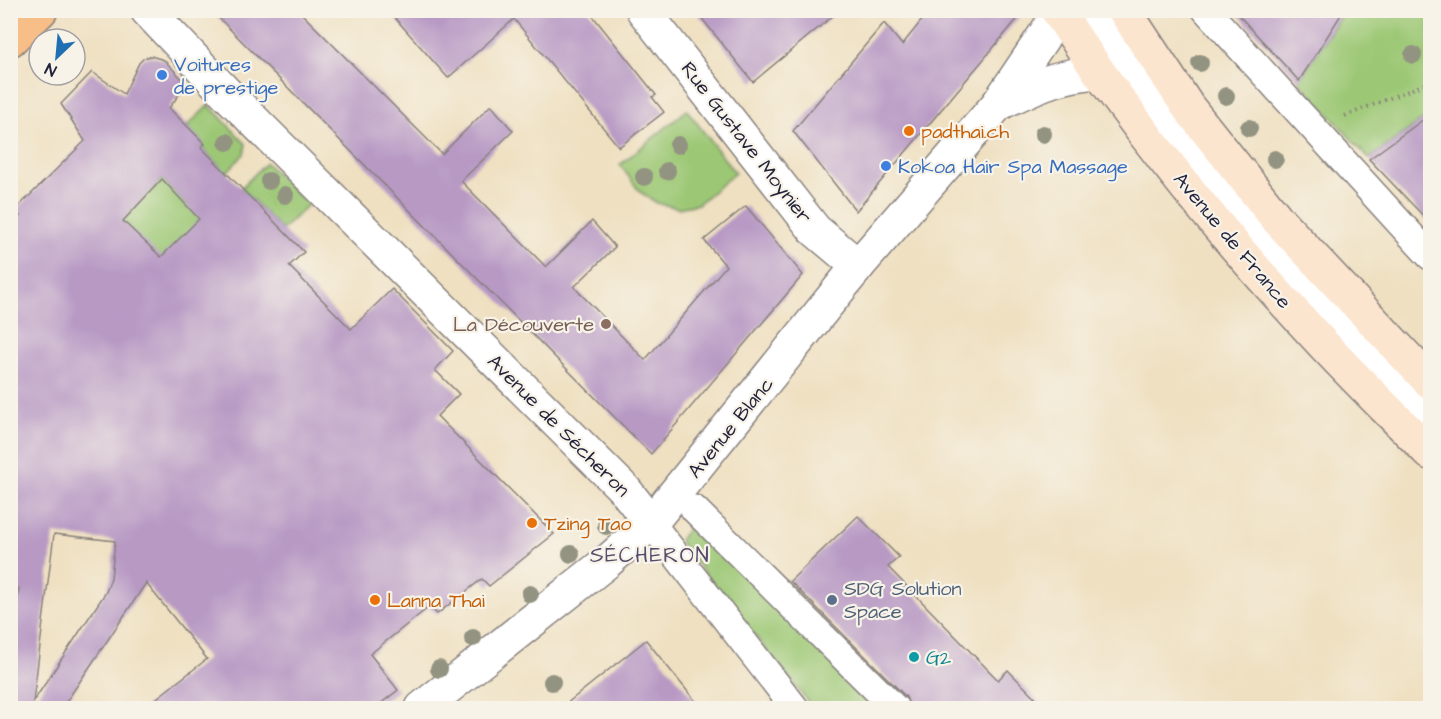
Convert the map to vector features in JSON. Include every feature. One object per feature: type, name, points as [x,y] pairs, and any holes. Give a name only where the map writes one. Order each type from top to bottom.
[{"type":"main road","points":[[10,40],[41,10]]},
{"type":"main road","points":[[1124,10],[1188,107],[1278,220],[1431,382]]},
{"type":"main road","name":"Avenue de France","points":[[1066,12],[1109,71],[1122,106],[1229,239],[1312,333],[1431,453]]},
{"type":"street","name":"Avenue de Sécheron","points":[[147,10],[227,94],[625,490],[795,708]]},
{"type":"street","name":"Rue Gustave Moynier","points":[[643,10],[815,230],[858,266]]},
{"type":"street","points":[[1206,10],[1431,256]]},
{"type":"street","name":"Avenue Blanc","points":[[422,708],[608,561],[651,523],[858,266],[998,104],[1038,42],[1066,12]]},
{"type":"street","name":"Avenue Blanc","points":[[998,104],[1046,83],[1109,71]]},
{"type":"street","points":[[694,509],[895,708]]},
{"type":"lane","points":[[1098,10],[1171,113],[1270,236],[1322,294],[1431,406]]},
{"type":"lane","points":[[1109,71],[1310,305],[1431,428]]},
{"type":"path","points":[[1420,10],[1431,24]]},
{"type":"path","points":[[1314,128],[1431,82]]},
{"type":"green space","points":[[1344,11],[1430,11],[1430,128],[1422,120],[1369,159],[1299,81]]},
{"type":"green space","points":[[209,105],[246,144],[244,154],[226,173],[201,147],[204,144],[187,126]]},
{"type":"green space","points":[[687,110],[735,173],[698,204],[678,208],[657,203],[640,192],[620,165]]},
{"type":"green space","points":[[266,163],[308,205],[282,230],[241,188]]},
{"type":"green space","points":[[162,179],[205,224],[111,307],[119,218],[151,186],[154,188]]},
{"type":"green space","points":[[695,518],[885,708],[813,708],[679,541]]},
{"type":"building","points":[[211,10],[298,10],[442,154],[491,105],[513,131],[461,181],[546,267],[592,221],[615,247],[574,287],[645,360],[726,266],[704,240],[746,206],[803,275],[651,454]]},
{"type":"building","points":[[388,10],[588,10],[656,95],[652,97],[664,112],[619,147],[514,19],[448,78]]},
{"type":"building","points":[[695,10],[840,10],[753,82]]},
{"type":"building","points":[[930,10],[1025,10],[856,211],[793,131],[884,23],[902,45]]},
{"type":"building","points":[[1234,10],[1344,10],[1299,81]]},
{"type":"building","points":[[151,56],[164,60],[187,84],[169,108],[205,144],[201,147],[304,252],[289,266],[351,329],[392,289],[453,351],[435,370],[459,394],[437,416],[554,534],[489,586],[482,579],[437,614],[429,607],[370,654],[398,690],[375,708],[144,708],[207,659],[146,583],[62,708],[10,708],[10,656],[19,588],[10,586],[10,227],[20,216],[15,210],[85,141],[61,104],[77,87],[87,87],[87,77],[92,72],[124,94],[139,63]],"holes":[[[162,179],[199,219],[161,257],[123,221]],[[54,534],[115,541],[111,578],[106,592],[33,702]]]},
{"type":"building","points":[[1431,114],[1431,224],[1369,159]]},
{"type":"building","name":"G2","points":[[858,516],[899,557],[888,567],[998,680],[1008,670],[1045,708],[910,708],[906,697],[790,581]]},
{"type":"building","points":[[646,640],[701,708],[561,708]]},
{"type":"place","name":"Voitures de prestige","points":[[162,75]]},
{"type":"place","name":"padthai.ch","points":[[909,131]]},
{"type":"place","name":"Kokoa Hair Spa Massage","points":[[886,166]]},
{"type":"place","name":"La Découverte","points":[[606,324]]},
{"type":"place","name":"Tzing Tao","points":[[532,523]]},
{"type":"place","name":"Lanna Thai","points":[[375,600]]},
{"type":"place","name":"SDG Solution Space","points":[[832,600]]},
{"type":"place","name":"G2","points":[[914,657]]},
{"type":"district","name":"SÉCHERON","points":[[650,555]]}]
